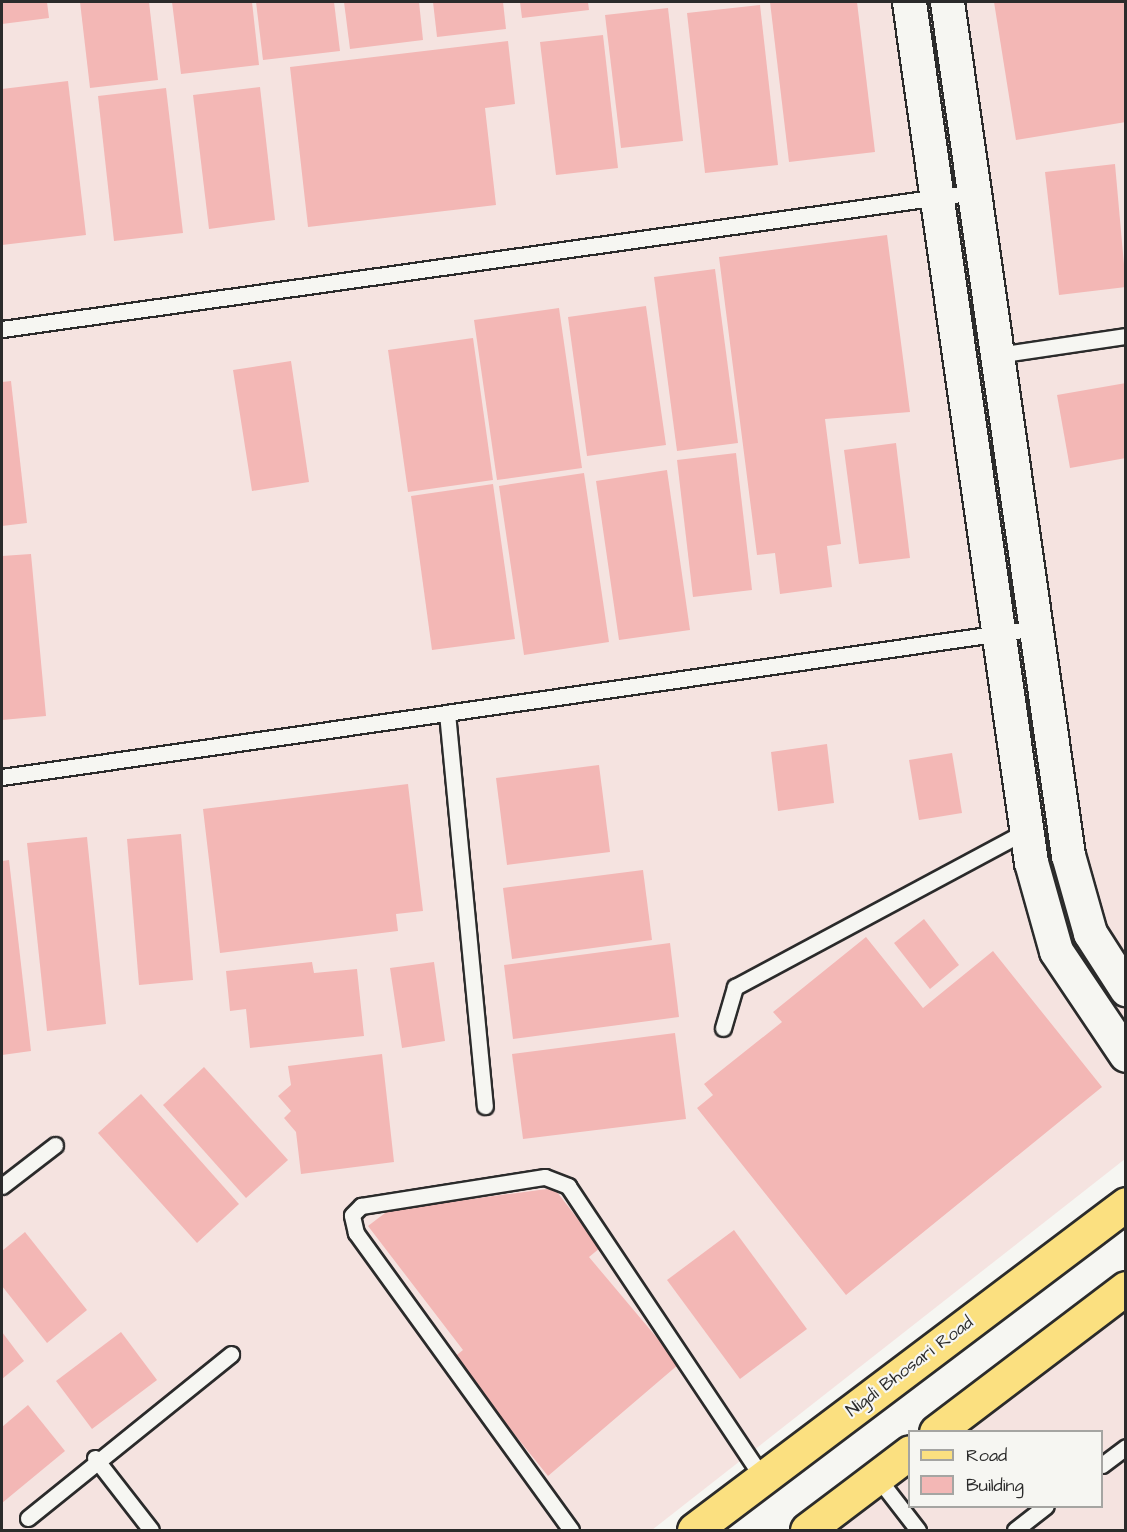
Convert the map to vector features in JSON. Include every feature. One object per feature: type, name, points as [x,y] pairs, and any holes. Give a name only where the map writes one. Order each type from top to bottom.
[{"type":"main road","name":"Nigdi Bhosari Road","points":[[694,1530],[1125,1204]]},
{"type":"main road","points":[[937,1430],[1125,1288]]},
{"type":"main road","points":[[807,1530],[908,1453]]},
{"type":"street","points":[[909,2],[1026,831],[1044,924],[1056,951],[1125,1055]]},
{"type":"street","points":[[947,2],[1036,628],[1080,912],[1125,989]]},
{"type":"lane","points":[[2,329],[974,192]]},
{"type":"lane","points":[[997,355],[1125,336]]},
{"type":"lane","points":[[2,777],[1036,628]]},
{"type":"lane","points":[[447,713],[485,1106]]},
{"type":"lane","points":[[723,1028],[735,987],[1026,831]]},
{"type":"lane","points":[[2,1186],[55,1145]]},
{"type":"lane","points":[[571,1530],[356,1233],[352,1215],[361,1206],[545,1177],[567,1186],[763,1478]]},
{"type":"lane","points":[[28,1518],[95,1458],[231,1354]]},
{"type":"lane","points":[[1103,1464],[1125,1447]]},
{"type":"lane","points":[[95,1458],[151,1530]]},
{"type":"lane","points":[[877,1477],[918,1530]]},
{"type":"lane","points":[[1015,1530],[1043,1508]]},
{"type":"shaded area","points":[[2,2],[1125,2],[1125,1159],[652,1530],[2,1530]]},
{"type":"shaded area","points":[[1125,1294],[1125,1530],[823,1530],[908,1464],[908,1508],[1103,1508],[1103,1430],[950,1430]]},
{"type":"building","points":[[2,2],[47,2],[49,18],[2,24]]},
{"type":"building","points":[[80,2],[149,2],[158,80],[90,88]]},
{"type":"building","points":[[172,2],[252,2],[259,65],[181,74]]},
{"type":"building","points":[[256,2],[334,2],[340,51],[263,60]]},
{"type":"building","points":[[344,2],[419,2],[423,40],[350,49]]},
{"type":"building","points":[[433,2],[503,2],[506,29],[437,37]]},
{"type":"building","points":[[520,2],[588,2],[589,10],[522,18]]},
{"type":"building","points":[[770,2],[857,2],[875,152],[789,162]]},
{"type":"building","points":[[994,2],[1126,2],[1126,122],[1016,140]]},
{"type":"building","points":[[760,5],[778,165],[705,173],[687,13]]},
{"type":"building","points":[[668,8],[683,141],[621,148],[605,15]]},
{"type":"building","points":[[603,35],[618,168],[556,175],[540,42]]},
{"type":"building","points":[[508,41],[515,104],[485,108],[496,205],[308,227],[290,67]]},
{"type":"building","points":[[68,81],[86,235],[2,245],[2,89]]},
{"type":"building","points":[[260,87],[275,220],[209,229],[193,95]]},
{"type":"building","points":[[166,88],[183,233],[114,241],[98,96]]},
{"type":"building","points":[[1115,164],[1126,287],[1059,295],[1045,172]]},
{"type":"building","points":[[887,235],[910,412],[825,419],[841,544],[827,546],[832,587],[780,594],[775,553],[757,555],[719,257]]},
{"type":"building","points":[[715,269],[738,443],[677,451],[654,277]]},
{"type":"building","points":[[646,306],[666,445],[587,456],[568,317]]},
{"type":"building","points":[[559,308],[582,468],[497,480],[474,320]]},
{"type":"building","points":[[473,338],[493,480],[408,492],[388,350]]},
{"type":"building","points":[[291,361],[309,482],[252,491],[233,370]]},
{"type":"building","points":[[11,381],[27,523],[2,526],[2,382]]},
{"type":"building","points":[[1126,383],[1126,458],[1070,468],[1057,395]]},
{"type":"building","points":[[896,443],[910,558],[859,564],[844,450]]},
{"type":"building","points":[[736,453],[752,590],[693,597],[677,460]]},
{"type":"building","points":[[667,470],[690,630],[619,640],[596,481]]},
{"type":"building","points":[[584,473],[609,642],[524,655],[499,486]]},
{"type":"building","points":[[493,484],[515,639],[432,650],[411,496]]},
{"type":"building","points":[[31,554],[46,716],[2,720],[2,556]]},
{"type":"building","points":[[827,744],[834,803],[778,811],[771,752]]},
{"type":"building","points":[[952,753],[962,813],[919,820],[909,760]]},
{"type":"building","points":[[599,765],[610,852],[507,865],[496,778]]},
{"type":"building","points":[[408,784],[423,911],[396,914],[398,931],[220,953],[203,809]]},
{"type":"building","points":[[181,834],[193,980],[139,985],[127,839]]},
{"type":"building","points":[[87,837],[106,1024],[47,1031],[27,843]]},
{"type":"building","points":[[9,860],[31,1051],[2,1055],[2,861]]},
{"type":"building","points":[[643,870],[652,940],[512,959],[503,888]]},
{"type":"building","points":[[924,919],[959,965],[930,989],[894,943]]},
{"type":"building","points":[[866,937],[923,1008],[993,951],[1102,1087],[846,1295],[697,1108],[713,1095],[704,1084],[782,1022],[773,1012]]},
{"type":"building","points":[[670,943],[679,1017],[513,1039],[504,965]]},
{"type":"building","points":[[312,962],[314,973],[357,969],[364,1036],[250,1048],[246,1009],[230,1011],[226,971]]},
{"type":"building","points":[[434,962],[445,1041],[402,1048],[390,968]]},
{"type":"building","points":[[675,1033],[686,1119],[523,1139],[512,1054]]},
{"type":"building","points":[[382,1054],[394,1162],[301,1174],[296,1132],[284,1118],[291,1111],[278,1096],[291,1085],[288,1066]]},
{"type":"building","points":[[204,1067],[288,1160],[246,1198],[163,1105]]},
{"type":"building","points":[[141,1094],[239,1204],[197,1243],[98,1133]]},
{"type":"building","points":[[554,1188],[600,1248],[589,1257],[679,1364],[548,1476],[453,1358],[463,1350],[368,1226],[389,1210]]},
{"type":"building","points":[[734,1230],[807,1329],[740,1379],[667,1280]]},
{"type":"building","points":[[25,1232],[87,1310],[47,1343],[2,1286],[2,1251]]},
{"type":"building","points":[[2,1332],[24,1361],[2,1379]]},
{"type":"building","points":[[121,1332],[157,1380],[92,1429],[56,1381]]},
{"type":"building","points":[[28,1405],[65,1451],[2,1503],[2,1427]]}]
